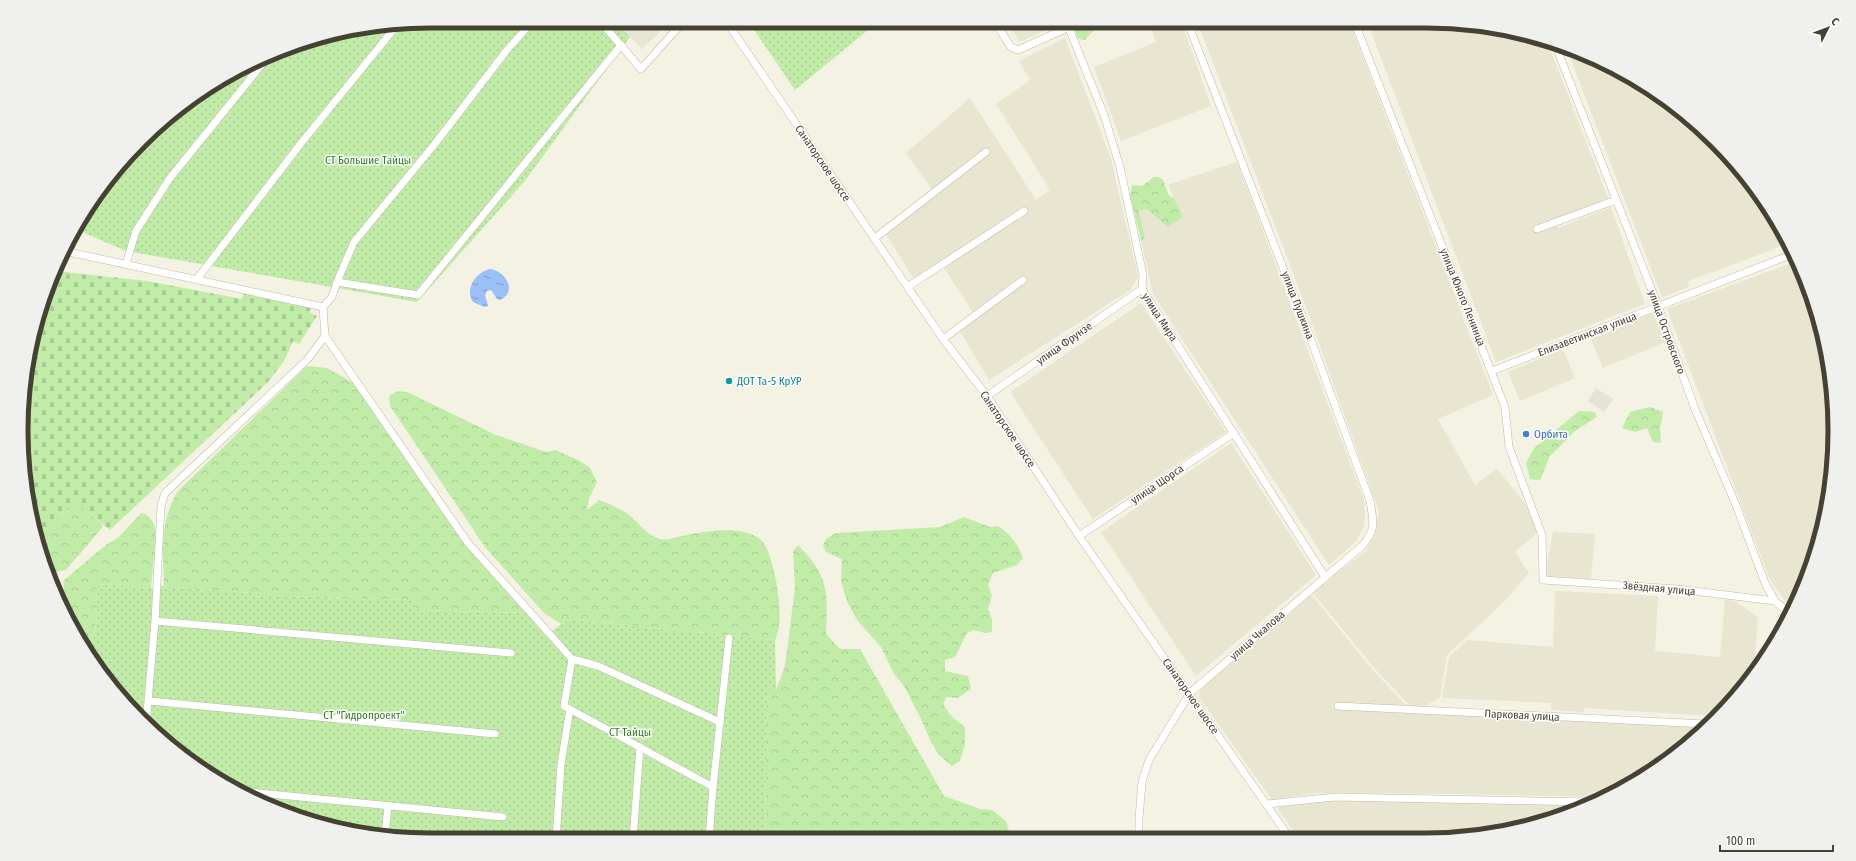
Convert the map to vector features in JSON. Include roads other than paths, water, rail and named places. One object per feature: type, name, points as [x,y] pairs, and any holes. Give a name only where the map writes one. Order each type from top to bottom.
[{"type":"street","points":[[527,28],[434,145],[354,242],[332,296],[323,307],[325,336],[468,543],[572,659],[598,666],[720,722]]},
{"type":"street","points":[[606,28],[641,69],[678,28]]},
{"type":"street","name":"Санаторское шоссе","points":[[731,28],[909,286],[943,338],[987,396],[1079,536],[1268,804],[1286,833]]},
{"type":"street","points":[[999,28],[1011,47],[1018,50],[1060,28]]},
{"type":"street","name":"улица Мира","points":[[1070,28],[1104,115],[1120,168],[1142,275],[1142,289],[1325,577]]},
{"type":"street","name":"улица Пушкина","points":[[1190,28],[1310,337],[1370,501],[1373,522],[1371,534],[1363,545],[1325,577]]},
{"type":"street","name":"улица Юного Ленинца","points":[[1357,28],[1505,407],[1509,447],[1542,535],[1543,580]]},
{"type":"street","points":[[197,279],[302,142],[393,30]]},
{"type":"street","points":[[337,282],[418,295],[620,44]]},
{"type":"street","name":"улица Островского","points":[[1557,50],[1658,306],[1695,409],[1736,505],[1765,583],[1774,601],[1785,610]]},
{"type":"street","points":[[126,264],[136,231],[170,178],[261,66]]},
{"type":"street","points":[[875,238],[986,152]]},
{"type":"street","points":[[1537,229],[1616,200]]},
{"type":"street","points":[[909,286],[1024,211]]},
{"type":"street","points":[[70,252],[323,307]]},
{"type":"street","name":"Елизаветинская улица","points":[[1492,371],[1788,256]]},
{"type":"street","points":[[943,338],[1023,280]]},
{"type":"street","name":"улица Фрунзе","points":[[987,396],[1142,289]]},
{"type":"street","points":[[147,716],[155,621],[161,506],[165,494],[307,360],[325,336]]},
{"type":"street","name":"улица Щорса","points":[[1079,536],[1234,433]]},
{"type":"street","name":"улица Чкалова","points":[[1139,833],[1142,782],[1149,760],[1190,693],[1325,577]]},
{"type":"street","name":"Звёздная улица","points":[[1543,580],[1677,589],[1774,601]]},
{"type":"street","points":[[155,621],[511,653]]},
{"type":"street","points":[[709,833],[712,787],[729,638]]},
{"type":"street","points":[[572,659],[564,706],[712,787]]},
{"type":"street","points":[[149,701],[494,734]]},
{"type":"street","name":"Парковая улица","points":[[1338,706],[1701,724]]},
{"type":"street","points":[[556,833],[561,764],[570,709]]},
{"type":"street","points":[[633,833],[640,747]]},
{"type":"street","points":[[256,793],[503,817]]},
{"type":"street","points":[[1268,804],[1335,797],[1581,802]]},
{"type":"street","points":[[386,831],[388,806]]},
{"type":"water","points":[[490,269],[501,274],[508,282],[509,287],[508,292],[500,300],[497,299],[491,290],[487,291],[485,295],[488,306],[484,307],[473,302],[470,291],[473,281],[481,273]]},
{"type":"place","name":"ДОТ Та-5 КрУР","points":[[729,381]]},
{"type":"place","name":"Орбита","points":[[1526,434]]},
{"type":"park label","name":"СТ Большие Тайцы","points":[[368,160]]},
{"type":"park label","name":"СТ \"Гидропроект\"","points":[[364,715]]},
{"type":"park label","name":"СТ Тайцы","points":[[630,732]]}]
